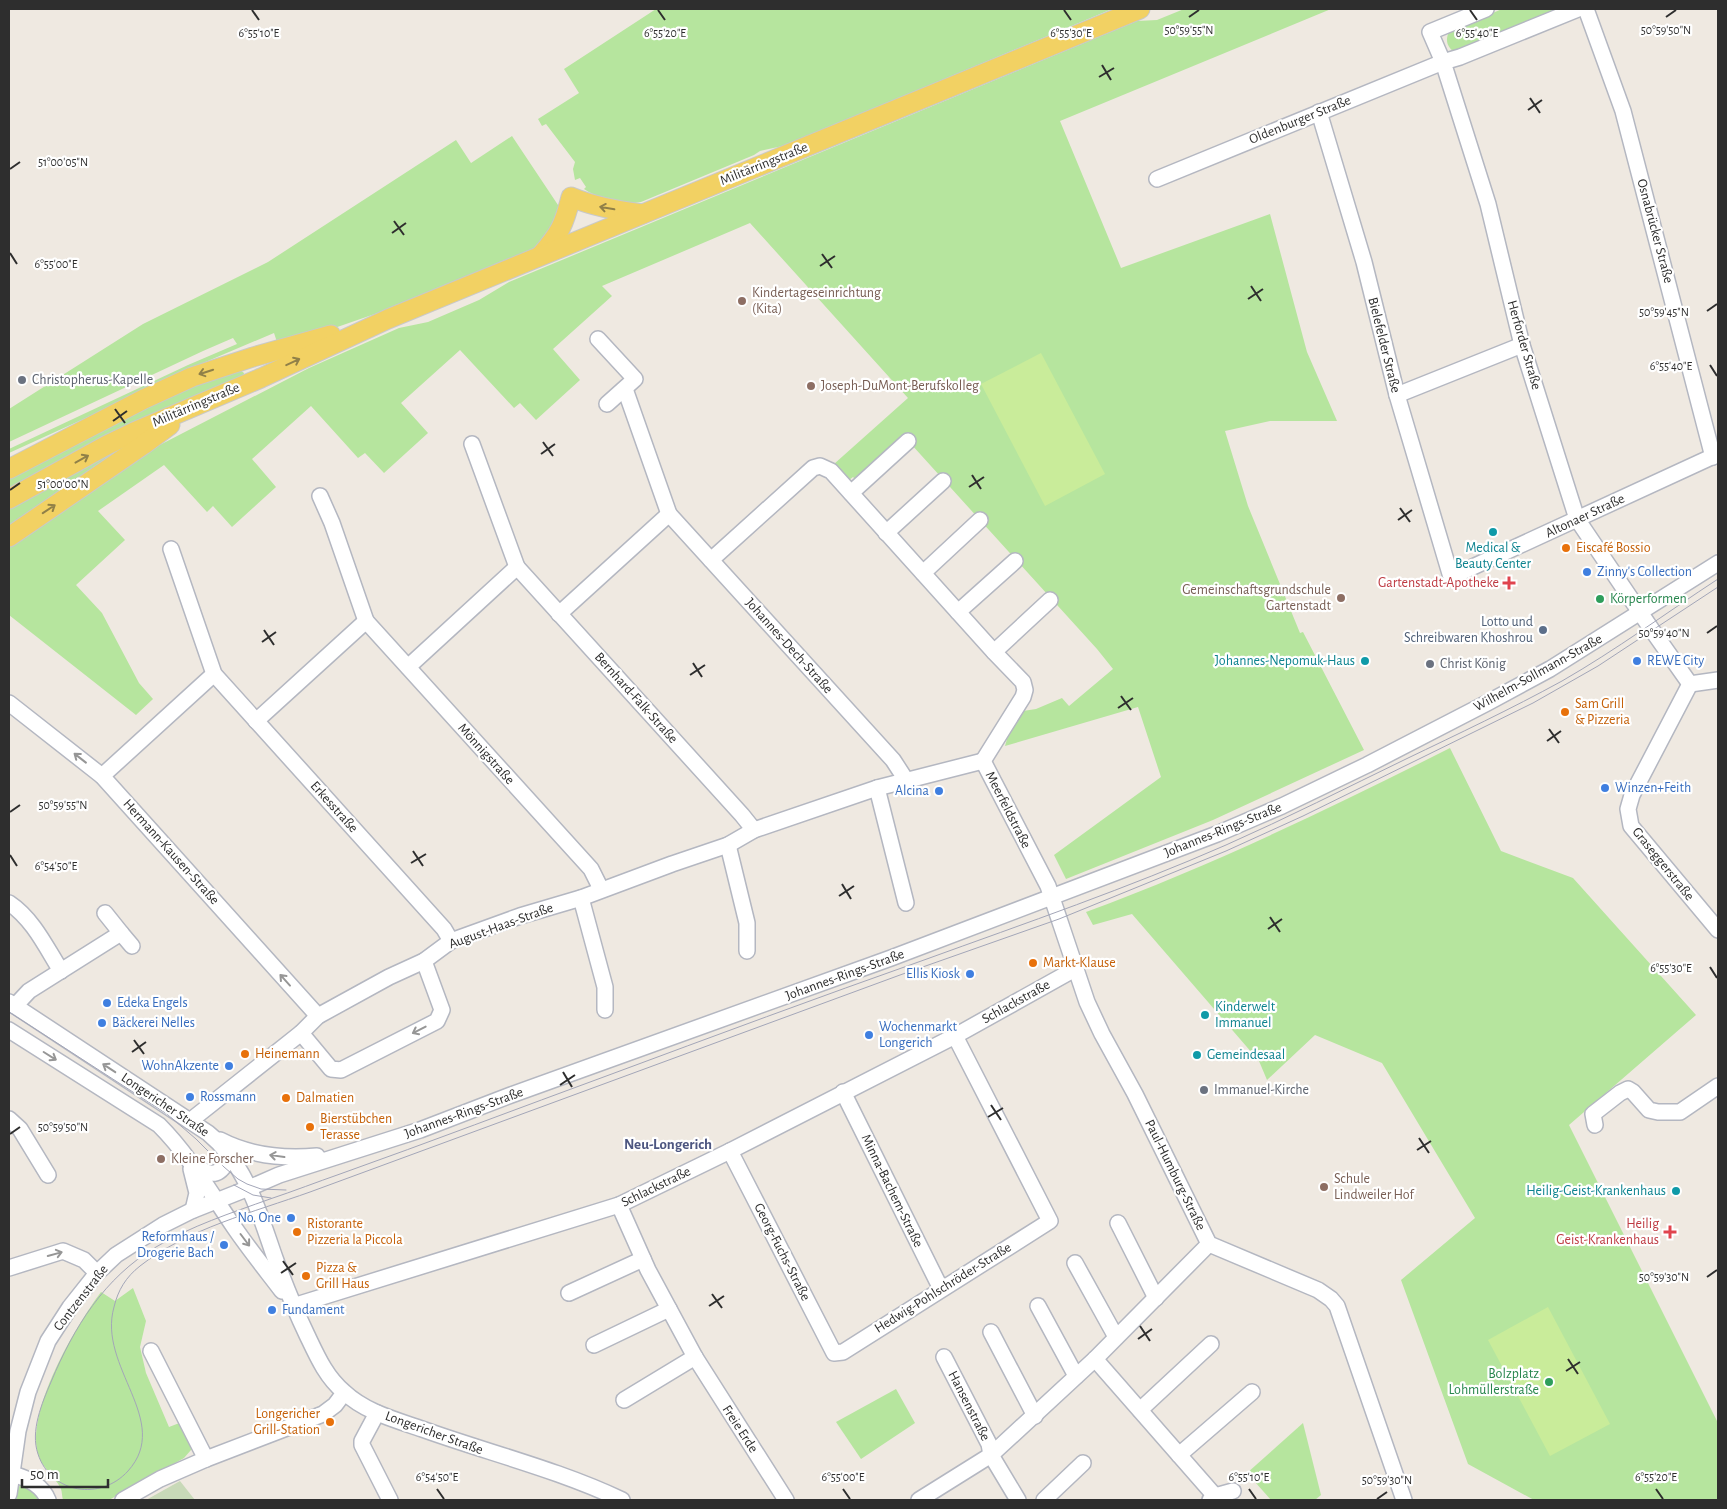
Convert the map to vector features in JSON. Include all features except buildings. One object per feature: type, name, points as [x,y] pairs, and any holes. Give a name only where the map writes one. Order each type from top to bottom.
[{"type":"main road","name":"Militärringstraße","points":[[9,499],[108,445],[261,378],[388,319],[1140,9]]},
{"type":"main road","points":[[540,256],[558,235],[572,197],[588,204],[643,214]]},
{"type":"main road","name":"Militärringstraße","points":[[9,469],[144,399],[192,377],[253,357],[388,319]]},
{"type":"main road","points":[[253,357],[261,378]]},
{"type":"main road","points":[[9,537],[143,445],[194,406]]},
{"type":"street","points":[[1443,62],[1430,32],[1486,9]]},
{"type":"street","name":"Oldenburger Straße","points":[[1157,179],[1578,9]]},
{"type":"street","name":"Osnabrücker Straße","points":[[1586,9],[1623,111],[1715,455]]},
{"type":"street","name":"Herforder Straße","points":[[1443,62],[1488,204],[1522,345],[1578,519],[1690,684]]},
{"type":"street","name":"Bielefelder Straße","points":[[1319,112],[1364,262],[1396,395],[1451,577]]},
{"type":"street","name":"Johannes-Dech-Straße","points":[[598,339],[635,379],[625,389],[669,514],[893,760],[906,780]]},
{"type":"street","points":[[1396,395],[1522,345]]},
{"type":"street","points":[[607,404],[625,389]]},
{"type":"street","points":[[851,493],[908,441]]},
{"type":"street","name":"Bernhard-Falk-Straße","points":[[472,444],[517,567],[754,830]]},
{"type":"street","name":"Altonaer Straße","points":[[1451,577],[1715,455]]},
{"type":"street","name":"Meerfeldstraße","points":[[711,560],[813,468],[820,466],[831,471],[1023,682],[1025,690],[1020,703],[983,761],[1048,886],[1051,897]]},
{"type":"street","points":[[886,533],[943,481]]},
{"type":"street","name":"Mönnigstraße","points":[[320,496],[332,524],[366,621],[591,869],[601,889]]},
{"type":"street","points":[[559,614],[669,514]]},
{"type":"street","points":[[923,573],[980,520]]},
{"type":"street","name":"Erkesstraße","points":[[171,549],[214,674],[444,929],[451,941]]},
{"type":"street","points":[[958,612],[1014,561]]},
{"type":"street","name":"Wilhelm-Sollmann-Straße","points":[[1459,717],[1550,669],[1718,563]]},
{"type":"street","points":[[408,667],[517,567]]},
{"type":"street","points":[[994,652],[1050,600]]},
{"type":"street","points":[[256,721],[366,621]]},
{"type":"street","points":[[102,776],[214,674]]},
{"type":"street","points":[[1690,684],[1718,680]]},
{"type":"street","name":"Graseggerstraße","points":[[1690,684],[1632,795],[1628,809],[1631,826],[1718,930]]},
{"type":"street","name":"Hermann-Kausen-Straße","points":[[9,703],[102,776],[318,1016]]},
{"type":"street","name":"Johannes-Rings-Straße","points":[[217,1200],[279,1175],[420,1130],[511,1095],[701,1028],[1207,837],[1282,806],[1367,765],[1459,717]]},
{"type":"street","name":"August-Haas-Straße","points":[[190,1121],[301,1033],[318,1016],[389,977],[424,961],[451,941],[520,916],[581,898],[601,889],[728,845],[754,830],[877,788],[983,761]]},
{"type":"street","points":[[877,788],[906,903]]},
{"type":"street","points":[[728,845],[747,923],[747,951]]},
{"type":"street","name":"Paul-Humburg-Straße","points":[[1051,897],[1087,1002],[1209,1244],[1318,1290],[1337,1306],[1404,1500]]},
{"type":"street","points":[[581,898],[605,987],[605,1010]]},
{"type":"street","points":[[9,903],[34,927],[61,970]]},
{"type":"street","points":[[105,913],[132,946]]},
{"type":"street","points":[[12,1004],[61,970],[121,933]]},
{"type":"street","points":[[301,1033],[331,1069],[335,1071],[341,1070],[437,1021],[442,1010],[424,961]]},
{"type":"street","name":"Schlackstraße","points":[[293,1306],[619,1205],[730,1151],[955,1036],[1075,969]]},
{"type":"street","name":"Longericher Straße","points":[[12,1004],[208,1133],[226,1150],[237,1165],[262,1217],[293,1306],[321,1365],[333,1382],[344,1393],[377,1413],[472,1447],[590,1485],[622,1500]]},
{"type":"street","name":"Longericher Straße","points":[[9,1030],[159,1125],[172,1138],[187,1158],[293,1306]]},
{"type":"street","name":"Hedwig-Pohlschröder-Straße","points":[[834,1353],[843,1352],[1050,1221],[955,1036]]},
{"type":"street","points":[[1594,1125],[1594,1114],[1620,1093],[1628,1089],[1649,1110],[1680,1112],[1718,1086]]},
{"type":"street","name":"Minna-Bachem-Straße","points":[[843,1092],[941,1289]]},
{"type":"street","points":[[9,1120],[20,1128],[48,1175]]},
{"type":"street","points":[[208,1133],[232,1146],[262,1154],[294,1158],[343,1154]]},
{"type":"street","points":[[187,1158],[200,1169],[211,1174],[224,1167],[226,1163],[226,1150]]},
{"type":"street","name":"Georg-Fuchs-Straße","points":[[730,1151],[834,1353]]},
{"type":"street","points":[[187,1158],[197,1193],[193,1210]]},
{"type":"street","name":"Contzenstraße","points":[[9,1494],[12,1474],[12,1453],[28,1392],[48,1341],[70,1307],[97,1273],[116,1255],[139,1239],[193,1210],[217,1200]]},
{"type":"street","name":"Freie Erde","points":[[619,1205],[643,1259],[695,1357],[786,1500]]},
{"type":"street","points":[[1118,1223],[1156,1298]]},
{"type":"street","name":"Hansenstraße","points":[[919,1500],[991,1455],[1095,1359],[1209,1244]]},
{"type":"street","points":[[9,1268],[63,1251],[84,1260],[97,1273]]},
{"type":"street","points":[[569,1294],[643,1259]]},
{"type":"street","points":[[1075,1263],[1116,1337]]},
{"type":"street","points":[[1038,1306],[1076,1376]]},
{"type":"street","points":[[594,1346],[669,1309]]},
{"type":"street","points":[[991,1332],[1035,1416]]},
{"type":"street","points":[[1140,1410],[1211,1344]]},
{"type":"street","points":[[151,1351],[206,1459]]},
{"type":"street","points":[[624,1400],[695,1357]]},
{"type":"street","name":"Hansenstraße","points":[[944,1357],[990,1444],[991,1455]]},
{"type":"street","points":[[1095,1359],[1179,1455],[1212,1498],[1233,1491]]},
{"type":"street","points":[[1179,1455],[1252,1392]]},
{"type":"street","points":[[123,1500],[160,1479],[206,1459],[323,1414],[335,1406],[344,1393]]},
{"type":"street","points":[[377,1413],[362,1441],[362,1445],[390,1500]]},
{"type":"street","points":[[991,1455],[1018,1500]]},
{"type":"street","points":[[1044,1500],[1083,1463]]},
{"type":"street","points":[[12,1474],[25,1477],[38,1485],[46,1494],[48,1500]]},
{"type":"green space","points":[[656,9],[1112,9],[787,145],[760,151],[641,202],[611,201],[584,189],[586,187],[580,178],[575,180],[573,169],[575,162],[546,124],[542,126],[538,119],[579,93],[564,69]]},
{"type":"green space","points":[[1184,9],[1331,9],[1060,121],[1121,268],[1270,214],[1307,352],[1337,421],[1270,421],[1225,431],[1248,506],[1300,633],[1303,632],[1364,750],[1213,820],[1066,879],[1054,855],[1161,777],[1138,707],[1005,746],[1009,732],[1023,711],[1036,709],[1062,698],[1069,706],[1113,669],[911,444],[855,479],[853,477],[849,480],[834,464],[908,398],[750,223],[602,286],[612,296],[553,349],[580,380],[536,420],[520,403],[514,408],[460,350],[401,403],[428,433],[384,473],[365,453],[358,458],[311,406],[252,459],[276,487],[232,527],[213,506],[207,512],[164,465],[98,511],[125,540],[76,585],[102,613],[139,683],[153,699],[136,715],[9,615],[9,547],[152,449],[309,368],[399,328],[428,322],[479,300],[509,282],[1137,21],[1157,20]]},
{"type":"green space","points":[[1502,9],[1566,9],[1454,52],[1450,48],[1447,43],[1449,32]]},
{"type":"green space","points":[[512,136],[558,205],[562,223],[539,247],[395,307],[320,333],[278,345],[274,333],[189,369],[9,453],[9,449],[237,344],[233,338],[9,442],[9,409],[143,324],[268,262],[456,140],[471,163]]},
{"type":"green space","points":[[1041,353],[1105,474],[1045,506],[981,384]]},
{"type":"green space","points":[[240,370],[244,373],[243,378],[166,408],[9,491],[9,479],[126,416],[184,389]]},
{"type":"green space","points":[[138,438],[9,528],[9,508]]},
{"type":"green space","points":[[1450,748],[1501,851],[1573,878],[1696,1015],[1569,1125],[1718,1423],[1718,1500],[1534,1500],[1468,1464],[1401,1280],[1475,1218],[1382,1063],[1315,1035],[1267,1080],[1259,1061],[1132,914],[1093,925],[1086,912],[1225,856]]},
{"type":"green space","points":[[133,1288],[146,1321],[140,1347],[146,1373],[169,1427],[182,1422],[190,1440],[191,1450],[184,1458],[109,1500],[63,1500],[61,1489],[42,1463],[38,1454],[36,1436],[39,1415],[46,1393],[66,1347],[101,1292],[115,1301]]},
{"type":"green space","name":"Bolzplatz Lohmüllerstraße","points":[[1548,1307],[1610,1424],[1550,1456],[1488,1340]]},
{"type":"green space","points":[[896,1389],[915,1423],[861,1459],[836,1422]]},
{"type":"green space","points":[[1303,1423],[1321,1495],[1315,1500],[1271,1500],[1247,1473]]},
{"type":"green space","points":[[180,1481],[195,1500],[146,1500]]},
{"type":"green space","points":[[21,1484],[26,1484],[39,1500],[16,1500],[18,1488]]},
{"type":"tram line","points":[[1718,579],[1602,657],[1562,681],[1294,814],[1189,861],[1076,905],[226,1215],[169,1239],[138,1259],[121,1273],[93,1305],[70,1342],[44,1399],[38,1417],[35,1436],[36,1445],[44,1467],[54,1478],[65,1485],[78,1489],[104,1487],[117,1481],[128,1471],[140,1452],[142,1433],[139,1413],[115,1351],[112,1329],[114,1307],[120,1289],[127,1279],[140,1266],[179,1242],[244,1214],[310,1192],[900,975],[1059,919],[1226,851],[1303,816],[1533,703],[1598,666],[1718,587]]},
{"type":"tram line","points":[[9,1012],[167,1114],[238,1179],[261,1189],[286,1190]]},
{"type":"tram line","points":[[234,1185],[253,1195],[271,1198]]},
{"type":"place","name":"Kindertageseinrichtung (Kita)","points":[[742,301]]},
{"type":"place","name":"Christopherus-Kapelle","points":[[22,380]]},
{"type":"place","name":"Joseph-DuMont-Berufskolleg","points":[[811,386]]},
{"type":"place","name":"Medical & Beauty Center","points":[[1493,532]]},
{"type":"place","name":"Eiscafé Bossio","points":[[1566,548]]},
{"type":"place","name":"Zinny's Collection","points":[[1587,572]]},
{"type":"place","name":"Gartenstadt-Apotheke","points":[[1509,583]]},
{"type":"place","name":"Gemeinschaftsgrundschule Gartenstadt","points":[[1341,598]]},
{"type":"place","name":"Körperformen","points":[[1600,599]]},
{"type":"place","name":"Lotto und Schreibwaren Khoshrou","points":[[1543,630]]},
{"type":"place","name":"Johannes-Nepomuk-Haus","points":[[1365,661]]},
{"type":"place","name":"REWE City","points":[[1637,661]]},
{"type":"place","name":"Christ König","points":[[1430,664]]},
{"type":"place","name":"Sam Grill & Pizzeria","points":[[1565,712]]},
{"type":"place","name":"Winzen+Feith","points":[[1605,788]]},
{"type":"place","name":"Alcina","points":[[939,791]]},
{"type":"place","name":"Markt-Klause","points":[[1033,963]]},
{"type":"place","name":"Ellis Kiosk","points":[[970,974]]},
{"type":"place","name":"Edeka Engels","points":[[107,1003]]},
{"type":"place","name":"Kinderwelt Immanuel","points":[[1205,1015]]},
{"type":"place","name":"Bäckerei Nelles","points":[[102,1023]]},
{"type":"place","name":"Wochenmarkt Longerich","points":[[869,1035]]},
{"type":"place","name":"Heinemann","points":[[245,1054]]},
{"type":"place","name":"Gemeindesaal","points":[[1197,1055]]},
{"type":"place","name":"WohnAkzente","points":[[229,1066]]},
{"type":"place","name":"Immanuel-Kirche","points":[[1204,1090]]},
{"type":"place","name":"Rossmann","points":[[190,1097]]},
{"type":"place","name":"Dalmatien","points":[[286,1098]]},
{"type":"place","name":"Bierstübchen Terasse","points":[[310,1127]]},
{"type":"place","name":"Kleine Forscher","points":[[161,1159]]},
{"type":"place","name":"Schule Lindweiler Hof","points":[[1324,1187]]},
{"type":"place","name":"Heilig-Geist-Krankenhaus","points":[[1676,1191]]},
{"type":"place","name":"No. One","points":[[291,1218]]},
{"type":"place","name":"Ristorante Pizzeria la Piccola","points":[[297,1232]]},
{"type":"place","name":"Heilig Geist-Krankenhaus","points":[[1670,1232]]},
{"type":"place","name":"Reformhaus / Drogerie Bach","points":[[224,1245]]},
{"type":"place","name":"Pizza & Grill Haus","points":[[306,1276]]},
{"type":"place","name":"Fundament","points":[[272,1310]]},
{"type":"place","name":"Bolzplatz Lohmüllerstraße","points":[[1549,1382]]},
{"type":"place","name":"Longericher Grill-Station","points":[[330,1422]]},
{"type":"district","name":"Neu-Longerich","points":[[668,1144]]}]
